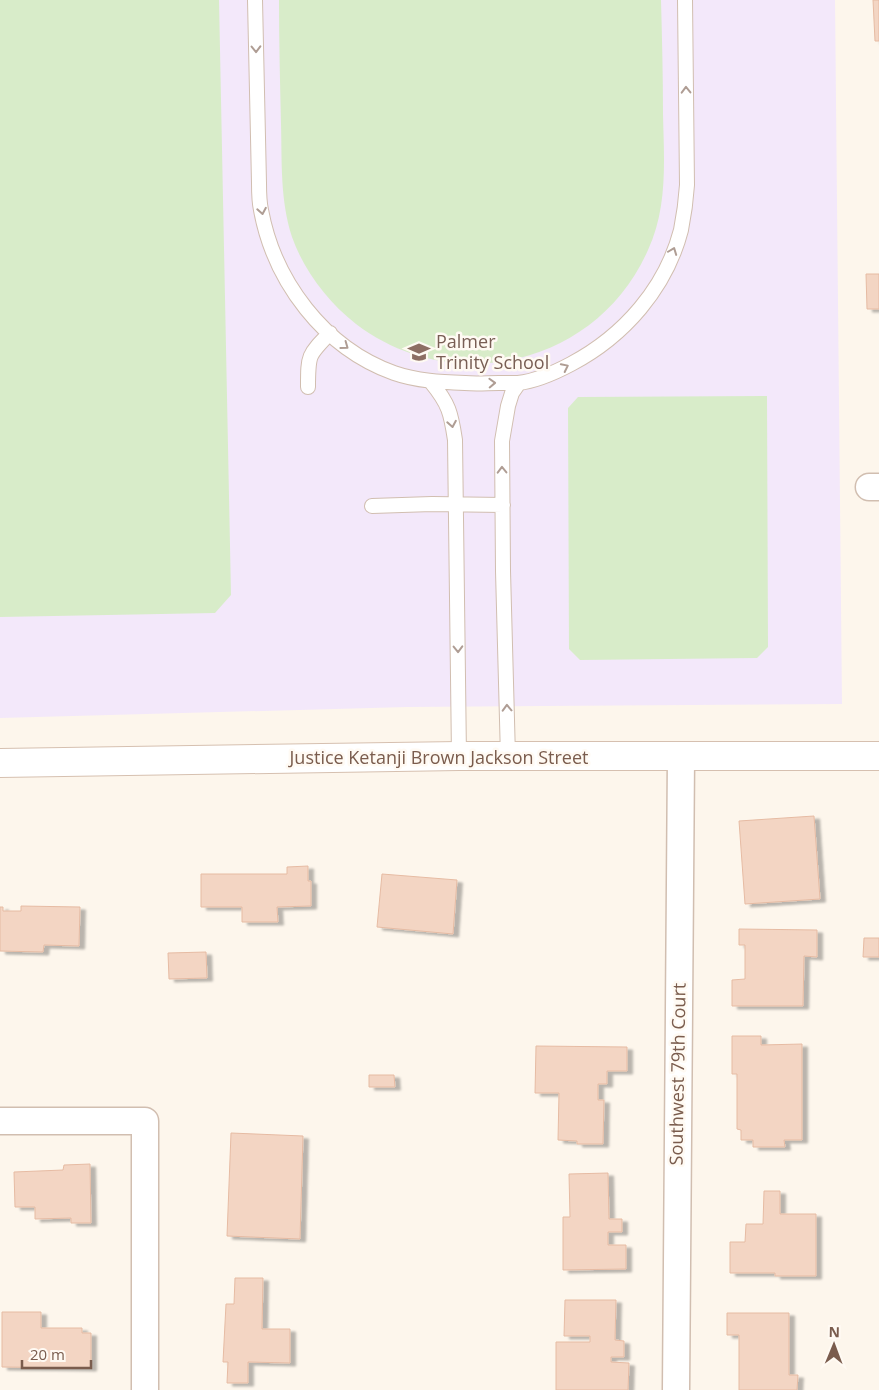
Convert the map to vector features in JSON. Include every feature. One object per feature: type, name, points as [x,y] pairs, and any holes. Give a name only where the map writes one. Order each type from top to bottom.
[{"type":"main road","name":"Justice Ketanji Brown Jackson Street","points":[[0,763],[459,756],[879,756]]},
{"type":"street","name":"Southwest 79th Court","points":[[676,1390],[681,757]]},
{"type":"street","points":[[0,1120],[145,1121],[145,1390]]},
{"type":"lane","points":[[255,0],[261,208],[272,249],[293,291],[306,310],[330,333],[342,344],[366,360],[394,373],[431,382],[477,384],[519,383],[542,377],[585,356],[612,338],[633,317],[649,298],[661,278],[680,232],[688,185],[685,0]]},
{"type":"lane","points":[[308,387],[310,356],[314,348],[330,333]]},
{"type":"lane","points":[[431,382],[447,404],[455,440],[459,756]]},
{"type":"lane","points":[[508,757],[502,441],[505,419],[512,394],[519,383]]},
{"type":"lane","points":[[372,506],[503,505]]},
{"type":"shaded area","name":"Palmer Trinity School","points":[[0,0],[835,0],[842,704],[407,707],[0,718]]},
{"type":"green space","points":[[0,0],[219,0],[231,595],[215,613],[0,617]]},
{"type":"green space","points":[[279,0],[661,0],[664,166],[662,200],[659,217],[648,250],[625,289],[595,320],[560,343],[520,358],[479,364],[436,360],[395,347],[356,324],[336,306],[310,274],[297,250],[288,223],[282,167]]},
{"type":"green space","points":[[767,396],[768,647],[757,658],[580,660],[569,649],[568,408],[578,397]]},
{"type":"building","points":[[873,0],[879,0],[879,41],[875,41]]},
{"type":"building","points":[[866,274],[879,274],[879,309],[867,309]]},
{"type":"building","points":[[814,816],[820,899],[745,904],[739,821]]},
{"type":"building","points":[[308,866],[308,881],[311,881],[311,906],[277,907],[278,922],[242,922],[242,907],[201,907],[201,874],[287,874],[287,867]]},
{"type":"building","points":[[382,874],[457,880],[453,934],[377,927]]},
{"type":"building","points":[[21,906],[80,907],[79,946],[44,945],[43,952],[0,951],[0,907],[3,907],[3,911],[21,911]]},
{"type":"building","points":[[739,929],[817,930],[817,957],[804,956],[803,1006],[732,1006],[732,980],[745,979],[745,945],[739,945]]},
{"type":"building","points":[[864,938],[879,938],[879,957],[863,957]]},
{"type":"building","points":[[206,952],[207,978],[169,979],[168,953]]},
{"type":"building","points":[[732,1036],[761,1036],[761,1045],[802,1044],[802,1140],[784,1140],[785,1147],[753,1147],[753,1140],[741,1140],[741,1130],[737,1129],[737,1074],[732,1074]]},
{"type":"building","points":[[536,1046],[627,1047],[627,1071],[607,1071],[607,1084],[598,1084],[598,1100],[604,1100],[603,1144],[577,1144],[577,1141],[558,1140],[559,1093],[535,1093]]},
{"type":"building","points":[[369,1075],[394,1075],[395,1087],[369,1087]]},
{"type":"building","points":[[231,1133],[303,1136],[300,1239],[227,1236]]},
{"type":"building","points":[[90,1164],[91,1223],[71,1223],[71,1218],[35,1219],[35,1207],[15,1207],[14,1172],[63,1170],[64,1165]]},
{"type":"building","points":[[608,1173],[609,1219],[622,1219],[622,1232],[608,1232],[608,1245],[626,1245],[626,1269],[563,1270],[563,1217],[570,1217],[569,1174]]},
{"type":"building","points":[[764,1191],[780,1191],[780,1214],[816,1214],[816,1276],[775,1276],[775,1273],[730,1273],[730,1242],[745,1242],[746,1224],[763,1224]]},
{"type":"building","points":[[235,1278],[263,1278],[262,1329],[290,1329],[290,1363],[248,1362],[248,1383],[227,1383],[228,1362],[223,1362],[226,1304],[234,1304]]},
{"type":"building","points":[[565,1300],[616,1300],[615,1340],[624,1341],[624,1357],[611,1357],[611,1362],[629,1363],[628,1390],[556,1390],[556,1342],[590,1342],[590,1336],[564,1336]]},
{"type":"building","points":[[2,1312],[41,1312],[41,1328],[82,1328],[82,1333],[91,1333],[91,1368],[2,1367]]},
{"type":"building","points":[[727,1313],[789,1313],[789,1375],[798,1375],[797,1390],[739,1390],[739,1335],[727,1335]]},
{"type":"place","name":"Palmer Trinity School","points":[[419,352]]}]
